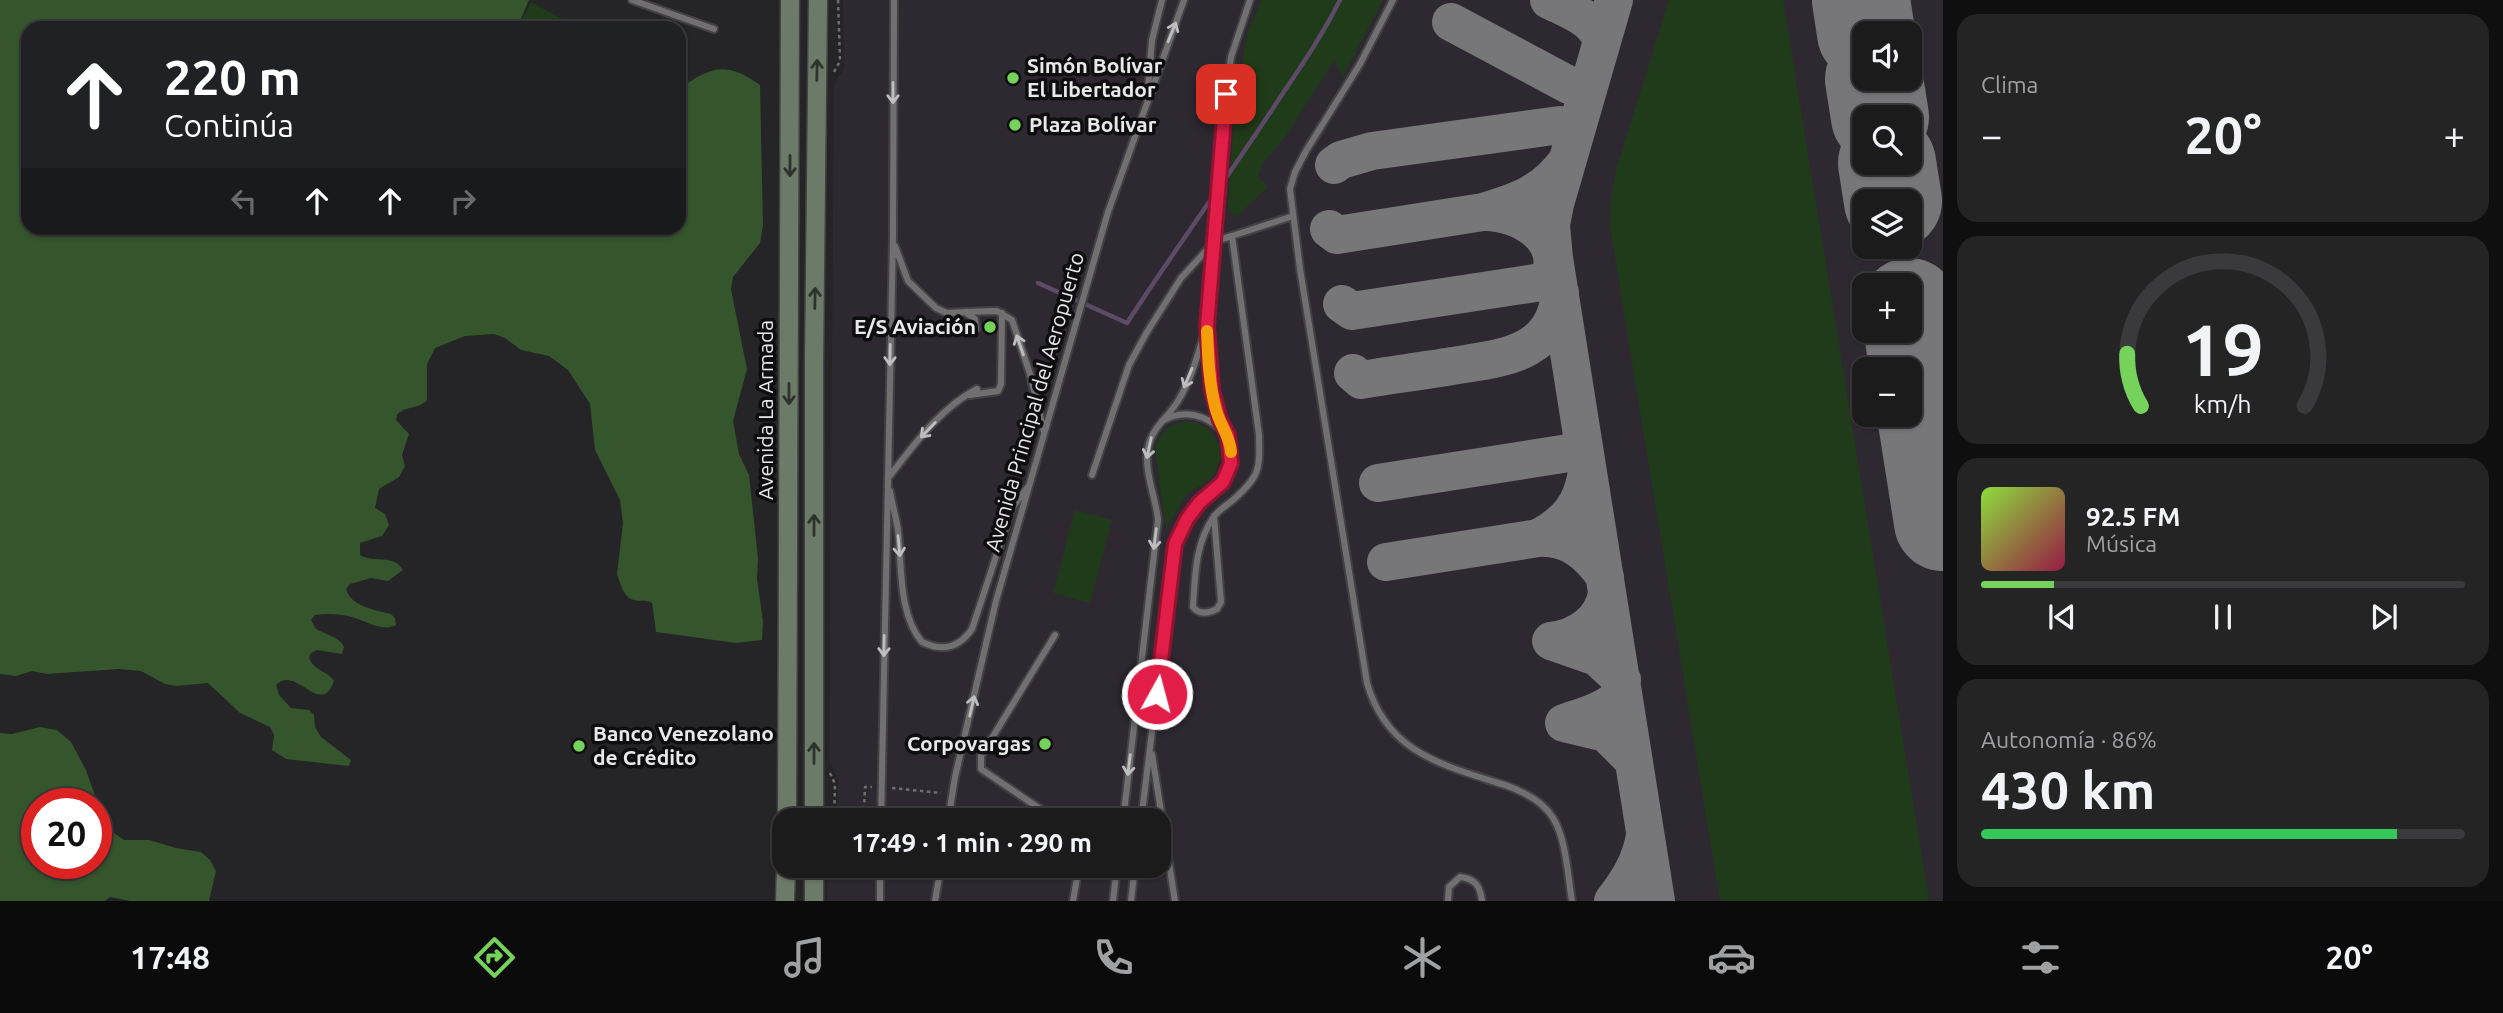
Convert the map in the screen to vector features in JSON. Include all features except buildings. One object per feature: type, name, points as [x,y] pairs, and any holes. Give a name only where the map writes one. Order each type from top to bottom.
[{"type":"main road","name":"Avenida La Armada","points":[[787,808],[790,0]]},
{"type":"main road","points":[[814,808],[814,350],[818,0]]},
{"type":"main road","points":[[785,901],[786,878]]},
{"type":"main road","points":[[814,878],[814,901]]},
{"type":"lane","points":[[632,0],[714,29]]},
{"type":"lane","points":[[881,808],[893,238],[894,0]]},
{"type":"lane","name":"Avenida Principal del Aeropuerto","points":[[950,808],[996,601],[1108,212],[1184,0]]},
{"type":"lane","points":[[1143,808],[1175,544],[1187,519],[1199,503],[1223,482],[1232,455],[1212,390],[1207,326],[1222,131],[1231,57],[1250,0]]},
{"type":"lane","points":[[1393,0],[1353,76],[1295,172],[1290,189],[1367,683],[1373,702],[1388,729],[1424,755],[1449,767],[1510,786],[1547,810],[1559,829],[1572,901]]},
{"type":"lane","points":[[1147,98],[1152,40],[1161,1]]},
{"type":"lane","points":[[1091,475],[1129,365],[1181,278],[1215,241],[1293,216]]},
{"type":"lane","points":[[1214,516],[1221,601],[1217,609],[1204,612],[1193,607],[1195,568],[1205,533],[1214,516],[1257,476],[1260,458],[1232,236]]},
{"type":"lane","points":[[893,238],[908,281],[936,307],[947,313],[997,311],[1012,320],[1030,374],[1044,434]]},
{"type":"lane","points":[[965,312],[975,319],[976,329]]},
{"type":"lane","points":[[965,395],[992,394],[998,391],[1001,384],[1002,313]]},
{"type":"lane","points":[[1124,808],[1158,520],[1147,458],[1149,442],[1157,424],[1177,403],[1197,358],[1207,326]]},
{"type":"lane","points":[[887,479],[913,445],[965,395],[977,389]]},
{"type":"lane","points":[[1157,424],[1180,414],[1195,415],[1213,422],[1228,435]]},
{"type":"lane","points":[[887,479],[898,527],[904,593],[912,626],[922,642],[942,648],[960,643],[972,628],[1012,508],[1030,486]]},
{"type":"lane","points":[[1039,808],[981,769],[981,756],[1055,635]]},
{"type":"lane","points":[[1150,744],[1175,901]]},
{"type":"lane","points":[[1448,901],[1449,887],[1460,877],[1474,880],[1479,886],[1482,901]]},
{"type":"lane","points":[[880,878],[880,901]]},
{"type":"lane","points":[[935,901],[939,878]]},
{"type":"lane","points":[[1073,901],[1077,878]]},
{"type":"lane","points":[[1113,901],[1116,878]]},
{"type":"lane","points":[[1131,901],[1134,878]]},
{"type":"path","points":[[838,0],[840,5]]},
{"type":"path","points":[[864,808],[864,787],[952,793]]},
{"type":"shaded area","points":[[843,0],[1943,0],[1943,901],[827,901],[829,878],[1171,878],[1171,808],[837,808],[838,780],[829,759],[834,83],[844,69]]},
{"type":"green space","points":[[0,0],[529,0],[520,21],[21,21],[21,235],[686,235],[686,85],[701,75],[719,69],[738,72],[760,85],[763,226],[760,243],[733,277],[731,289],[747,369],[733,421],[739,454],[749,475],[763,621],[762,640],[736,643],[656,632],[652,603],[631,599],[623,590],[617,574],[623,523],[620,500],[595,450],[590,404],[568,370],[549,356],[521,350],[505,338],[494,334],[465,336],[435,348],[427,364],[427,400],[397,415],[396,420],[409,434],[402,455],[405,466],[399,477],[379,489],[375,508],[385,514],[389,525],[382,536],[360,543],[360,555],[365,558],[389,560],[403,570],[388,581],[371,578],[350,584],[346,589],[358,604],[391,614],[396,625],[385,627],[348,616],[315,615],[311,620],[316,629],[336,638],[344,647],[342,654],[317,650],[309,657],[314,665],[334,681],[329,691],[322,695],[284,680],[276,685],[279,695],[291,708],[309,710],[314,715],[315,727],[321,737],[351,760],[349,766],[286,759],[272,750],[274,735],[270,727],[240,713],[208,683],[176,686],[165,684],[141,671],[119,669],[47,674],[32,671],[16,676],[0,674]]},
{"type":"green space","points":[[1262,0],[1383,0],[1343,76],[1334,60],[1286,136],[1263,163],[1258,176],[1268,187],[1239,214],[1233,214],[1228,208],[1234,112],[1247,34]]},
{"type":"green space","points":[[1669,0],[1783,0],[1929,901],[1720,901],[1610,226],[1616,170]]},
{"type":"green space","points":[[531,2],[566,21],[522,21]]},
{"type":"green space","points":[[1182,422],[1195,422],[1210,430],[1219,445],[1221,460],[1211,478],[1186,495],[1166,528],[1155,450],[1164,432]]},
{"type":"green space","points":[[1075,510],[1112,520],[1090,603],[1053,593]]},
{"type":"green space","points":[[40,727],[57,730],[71,742],[92,788],[21,788],[21,879],[112,879],[112,830],[124,840],[149,840],[201,852],[210,860],[216,871],[209,901],[130,901],[110,897],[105,901],[0,901],[0,733],[12,734]]},
{"type":"waterway","points":[[1038,283],[1127,323],[1297,73],[1340,0]]},
{"type":"taxiway","points":[[1549,0],[1588,21],[1602,41]]},
{"type":"taxiway","points":[[1614,0],[1551,225],[1554,258],[1656,901]]},
{"type":"taxiway","points":[[1451,22],[1569,85]]},
{"type":"taxiway","points":[[1334,165],[1341,160],[1372,151],[1560,125]]},
{"type":"taxiway","points":[[1353,373],[1361,380],[1489,360],[1522,350],[1536,342],[1556,314],[1560,293],[1548,281],[1552,266],[1551,253],[1546,241],[1525,223],[1497,213],[1483,212],[1508,204],[1540,188],[1567,161]]},
{"type":"taxiway","points":[[1329,229],[1337,235],[1483,212]]},
{"type":"taxiway","points":[[1342,304],[1352,311],[1548,281]]},
{"type":"taxiway","points":[[1378,483],[1575,452]]},
{"type":"taxiway","points":[[1587,472],[1585,484],[1572,512],[1538,538],[1559,540],[1577,548],[1592,560],[1605,577]]},
{"type":"taxiway","points":[[1386,562],[1538,538]]},
{"type":"taxiway","points":[[1607,593],[1605,603],[1595,620],[1580,632],[1551,641],[1597,657],[1622,680],[1620,693],[1613,702],[1593,713],[1564,723],[1606,733],[1633,760]]},
{"type":"taxiway","points":[[1613,901],[1633,870],[1645,835]]},
{"type":"runway","points":[[1861,0],[1864,21]]},
{"type":"runway","points":[[1876,91],[1878,105]]},
{"type":"runway","points":[[1889,175],[1891,189]]},
{"type":"runway","points":[[1915,343],[1943,522]]},
{"type":"slow traffic","points":[[1207,331],[1212,390],[1220,420],[1228,435],[1231,452]]},
{"type":"place","name":"Simón Bolívar El Libertador","points":[[1013,78]]},
{"type":"place","name":"Plaza Bolívar","points":[[1015,125]]},
{"type":"place","name":"E/S Aviación","points":[[990,327]]},
{"type":"place","name":"Corpovargas","points":[[1045,744]]},
{"type":"place","name":"Banco Venezolano de Crédito","points":[[579,746]]},
{"type":"route","points":[[1157,694],[1175,544],[1187,519],[1199,503],[1223,482],[1231,463],[1228,435],[1220,420],[1212,390],[1207,326],[1226,94]]}]
